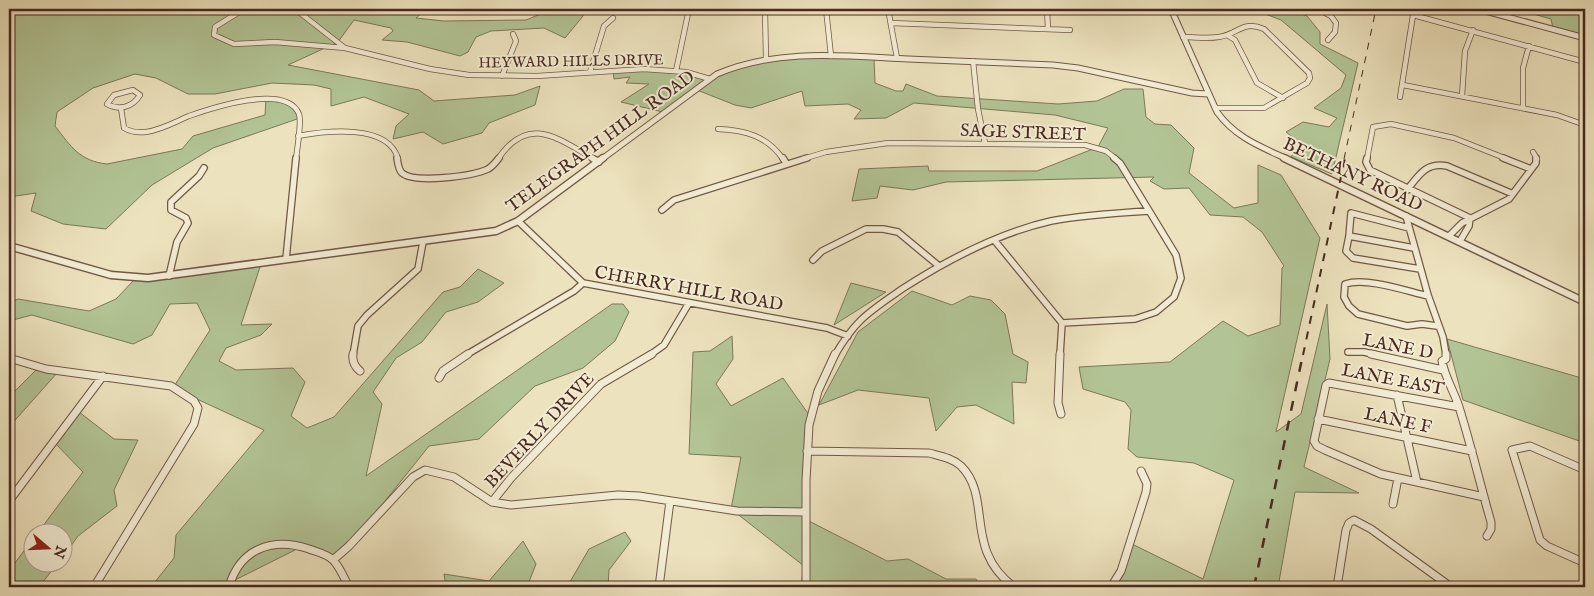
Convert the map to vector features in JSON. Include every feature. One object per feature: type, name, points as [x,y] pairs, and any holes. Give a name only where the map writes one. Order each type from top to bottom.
[{"type":"street","name":"HEYWARD HILLS DRIVE","points":[[244,9],[216,27],[213,32],[214,36],[234,44],[275,42],[344,48],[443,72],[537,76],[636,69],[676,71],[710,79]]},
{"type":"street","name":"HEYWARD HILLS DRIVE","points":[[295,9],[344,48]]},
{"type":"street","points":[[676,71],[689,9]]},
{"type":"street","points":[[765,9],[766,60]]},
{"type":"street","points":[[826,9],[831,56]]},
{"type":"street","points":[[888,9],[897,58]]},
{"type":"street","points":[[1047,9],[1048,29]]},
{"type":"street","name":"BETHANY ROAD","points":[[1171,9],[1215,108],[1224,123],[1249,142],[1585,302]]},
{"type":"street","points":[[1318,9],[1333,18],[1337,24],[1335,32],[1328,40]]},
{"type":"street","points":[[1325,12],[1337,9]]},
{"type":"street","points":[[1400,97],[1414,9]]},
{"type":"street","points":[[1478,9],[1585,38]]},
{"type":"street","points":[[1413,15],[1585,62]]},
{"type":"street","points":[[590,72],[604,26],[613,18]]},
{"type":"street","points":[[891,23],[1070,30]]},
{"type":"street","points":[[1183,37],[1217,38],[1244,26],[1260,27],[1305,67],[1309,73],[1308,82],[1264,108],[1215,108]]},
{"type":"street","points":[[1462,96],[1465,52],[1473,30]]},
{"type":"street","points":[[502,76],[516,41],[514,34]]},
{"type":"street","points":[[1227,35],[1234,40],[1257,83],[1283,98]]},
{"type":"street","points":[[1523,108],[1523,68],[1529,46]]},
{"type":"street","name":"TELEGRAPH HILL ROAD","points":[[9,246],[111,275],[139,278],[169,276],[496,231],[518,221],[710,79],[737,64],[766,60],[831,56],[1068,66],[1174,89],[1208,94]]},
{"type":"street","points":[[973,61],[978,110],[985,143]]},
{"type":"street","points":[[1585,72],[1583,83],[1585,105]]},
{"type":"street","points":[[1403,85],[1564,116],[1585,124]]},
{"type":"street","points":[[133,90],[140,93],[137,100],[121,108],[108,106],[108,100],[113,95],[125,91],[133,90]]},
{"type":"street","points":[[121,108],[124,128],[130,132],[139,133],[156,130],[209,110],[253,100],[277,99],[291,103],[299,111],[286,259]]},
{"type":"street","points":[[1470,218],[1376,175],[1367,166],[1366,162],[1372,129],[1375,126],[1391,124],[1446,136],[1531,169]]},
{"type":"street","points":[[718,129],[735,129],[760,137],[771,144],[786,163]]},
{"type":"street","points":[[298,136],[337,132],[376,138],[387,143],[394,150],[399,171],[413,177],[467,174],[481,171],[496,162],[512,141],[522,135],[533,133],[548,135],[599,162]]},
{"type":"street","name":"SAGE STREET","points":[[662,210],[674,200],[786,163],[826,152],[888,143],[1085,145],[1106,151],[1120,163],[1176,256],[1181,278],[1174,297],[1156,312],[1135,319],[1062,323]]},
{"type":"street","points":[[1449,236],[1462,223],[1506,201],[1513,194],[1537,160],[1533,152]]},
{"type":"street","points":[[1407,190],[1427,166],[1436,164],[1447,166],[1513,194]]},
{"type":"street","points":[[169,276],[177,242],[188,223],[186,218],[171,210],[171,202],[199,176],[204,168]]},
{"type":"street","points":[[806,587],[806,451],[810,418],[830,361],[848,336],[872,310],[939,266],[968,251],[1036,225],[1082,217],[1149,211]]},
{"type":"street","points":[[1409,228],[1351,213],[1347,253],[1353,258],[1420,269]]},
{"type":"street","points":[[1406,216],[1437,326],[1443,336],[1447,353],[1446,359],[1442,361],[1443,370],[1452,386],[1459,407],[1491,522],[1491,529],[1487,536]]},
{"type":"street","points":[[1460,241],[1469,226],[1470,218]]},
{"type":"street","name":"CHERRY HILL ROAD","points":[[518,221],[583,283],[827,328],[848,336]]},
{"type":"street","points":[[813,260],[822,251],[866,229],[883,229],[898,232],[939,266]]},
{"type":"street","points":[[1349,236],[1414,248]]},
{"type":"street","points":[[995,241],[1062,323],[1058,403],[1061,414]]},
{"type":"street","points":[[360,372],[355,367],[352,359],[358,326],[367,315],[418,269],[423,242]]},
{"type":"street","points":[[1428,296],[1350,280],[1345,284],[1344,297],[1349,306],[1358,314],[1408,326],[1422,324],[1437,326]]},
{"type":"street","points":[[439,378],[443,371],[454,362],[574,291],[583,283]]},
{"type":"street","name":"BEVERLY DRIVE","points":[[333,560],[349,546],[413,477],[421,472],[430,470],[454,477],[492,502],[511,478],[601,384],[653,354],[664,345],[689,303]]},
{"type":"street","name":"LANE D","points":[[1348,352],[1364,352],[1443,370]]},
{"type":"street","points":[[9,358],[46,369],[172,386],[194,401],[198,408],[194,424],[94,587]]},
{"type":"street","points":[[9,501],[103,376]]},
{"type":"street","name":"LANE EAST","points":[[1318,418],[1322,408],[1326,385],[1329,383],[1459,407]]},
{"type":"street","points":[[1397,395],[1417,482]]},
{"type":"street","points":[[1318,418],[1314,442],[1317,446],[1374,472],[1484,497]]},
{"type":"street","name":"LANE F","points":[[1318,418],[1472,451]]},
{"type":"street","points":[[1585,470],[1530,446],[1512,450],[1540,540],[1547,546],[1585,563]]},
{"type":"street","points":[[806,451],[929,453],[946,457],[958,464],[968,474],[974,488],[987,556],[996,570],[1014,587]]},
{"type":"street","points":[[1111,587],[1121,571],[1146,492],[1147,484],[1141,471]]},
{"type":"street","points":[[1393,504],[1398,478]]},
{"type":"street","points":[[492,502],[523,505],[618,495],[737,511],[806,512]]},
{"type":"street","points":[[659,587],[670,501]]},
{"type":"street","points":[[1337,587],[1346,530],[1349,523],[1354,520],[1371,529],[1451,587]]},
{"type":"street","points":[[230,587],[235,572],[251,554],[268,545],[288,543],[325,555],[333,560],[349,587]]},
{"type":"green space","points":[[11,9],[426,9],[416,18],[444,21],[526,20],[553,9],[582,9],[583,16],[565,38],[544,28],[491,31],[476,37],[468,52],[460,56],[407,42],[382,40],[393,31],[391,28],[354,20],[338,42],[288,65],[419,90],[434,101],[515,95],[540,86],[535,105],[489,123],[482,133],[443,144],[423,132],[393,139],[396,126],[409,114],[364,97],[331,106],[331,89],[314,85],[272,83],[215,94],[188,94],[156,78],[135,74],[93,88],[57,112],[55,126],[77,152],[90,160],[107,164],[182,149],[193,136],[265,115],[266,99],[294,103],[300,118],[213,148],[152,185],[106,229],[63,224],[31,211],[36,193],[9,197],[9,11]]},
{"type":"green space","points":[[1223,9],[1287,9],[1307,16],[1320,32],[1320,44],[1358,63],[1332,174],[1291,157],[1300,143],[1286,132],[1303,122],[1329,127],[1337,118],[1314,108],[1341,88],[1346,75],[1281,20],[1260,12]]},
{"type":"green space","points":[[1516,9],[1585,9],[1585,35],[1553,28],[1551,19]]},
{"type":"green space","points":[[825,56],[874,58],[875,83],[896,91],[903,91],[906,84],[937,96],[1058,104],[1097,101],[1124,89],[1143,89],[1146,117],[1155,124],[1171,125],[1194,148],[1189,173],[1234,208],[1258,203],[1258,165],[1281,175],[1320,238],[1276,432],[1301,414],[1327,304],[1330,359],[1304,467],[1359,493],[1295,492],[1278,587],[1118,587],[1113,580],[1130,543],[1203,579],[1234,480],[1194,463],[1137,457],[1128,449],[1131,410],[1125,402],[1083,389],[1079,367],[1170,362],[1223,321],[1248,336],[1280,325],[1282,268],[1284,266],[1262,232],[1243,217],[1210,215],[1189,188],[1164,189],[1150,181],[1154,177],[946,182],[913,190],[880,186],[877,198],[852,201],[859,169],[928,166],[929,171],[1037,171],[1098,147],[1108,128],[1055,115],[914,103],[886,118],[854,119],[861,110],[848,104],[805,106],[802,91],[751,108],[735,105],[697,90],[667,113],[621,102],[649,84],[626,83],[630,77],[614,79],[613,70],[664,70],[713,78],[752,61]]},
{"type":"green space","points":[[262,261],[241,325],[272,324],[261,335],[226,348],[219,361],[236,370],[293,368],[305,382],[291,416],[307,428],[334,417],[443,292],[460,287],[478,269],[504,283],[478,302],[446,312],[422,342],[396,358],[373,392],[382,404],[366,476],[612,304],[623,304],[629,312],[615,341],[583,368],[535,386],[479,439],[429,446],[338,560],[299,548],[231,582],[231,587],[151,587],[174,558],[176,535],[264,430],[173,388],[210,330],[197,303],[170,304],[152,335],[133,344],[32,315],[9,321],[9,303],[18,299],[89,311],[116,299],[135,279]]},
{"type":"green space","points":[[851,283],[886,292],[834,325]]},
{"type":"green space","points":[[912,291],[952,305],[970,296],[991,300],[1005,314],[1013,354],[1028,362],[1026,383],[1012,382],[1014,424],[976,405],[957,407],[936,431],[929,398],[858,390],[819,405],[858,332]]},
{"type":"green space","points":[[732,336],[733,359],[716,384],[731,406],[783,378],[812,419],[803,518],[887,561],[908,559],[946,579],[976,579],[981,587],[801,587],[804,566],[731,509],[741,457],[689,454],[693,352],[710,351]]},
{"type":"green space","points":[[1447,339],[1585,379],[1585,443],[1463,400]]},
{"type":"green space","points":[[38,368],[57,373],[9,427],[9,397]]},
{"type":"green space","points":[[79,412],[114,439],[138,440],[114,490],[117,506],[78,536],[72,544],[72,524],[44,524],[83,472],[54,442]]},
{"type":"green space","points":[[625,532],[631,541],[609,570],[608,587],[567,587],[589,549]]},
{"type":"green space","points":[[523,541],[536,564],[527,587],[446,587],[444,574],[489,581]]},
{"type":"green space","points":[[22,553],[22,574],[49,574],[39,587],[9,587],[9,571]]},
{"type":"railway","points":[[1344,159],[1376,9]]},
{"type":"railway","points":[[1303,355],[1345,158]]},
{"type":"railway","points":[[1254,587],[1303,354]]}]
